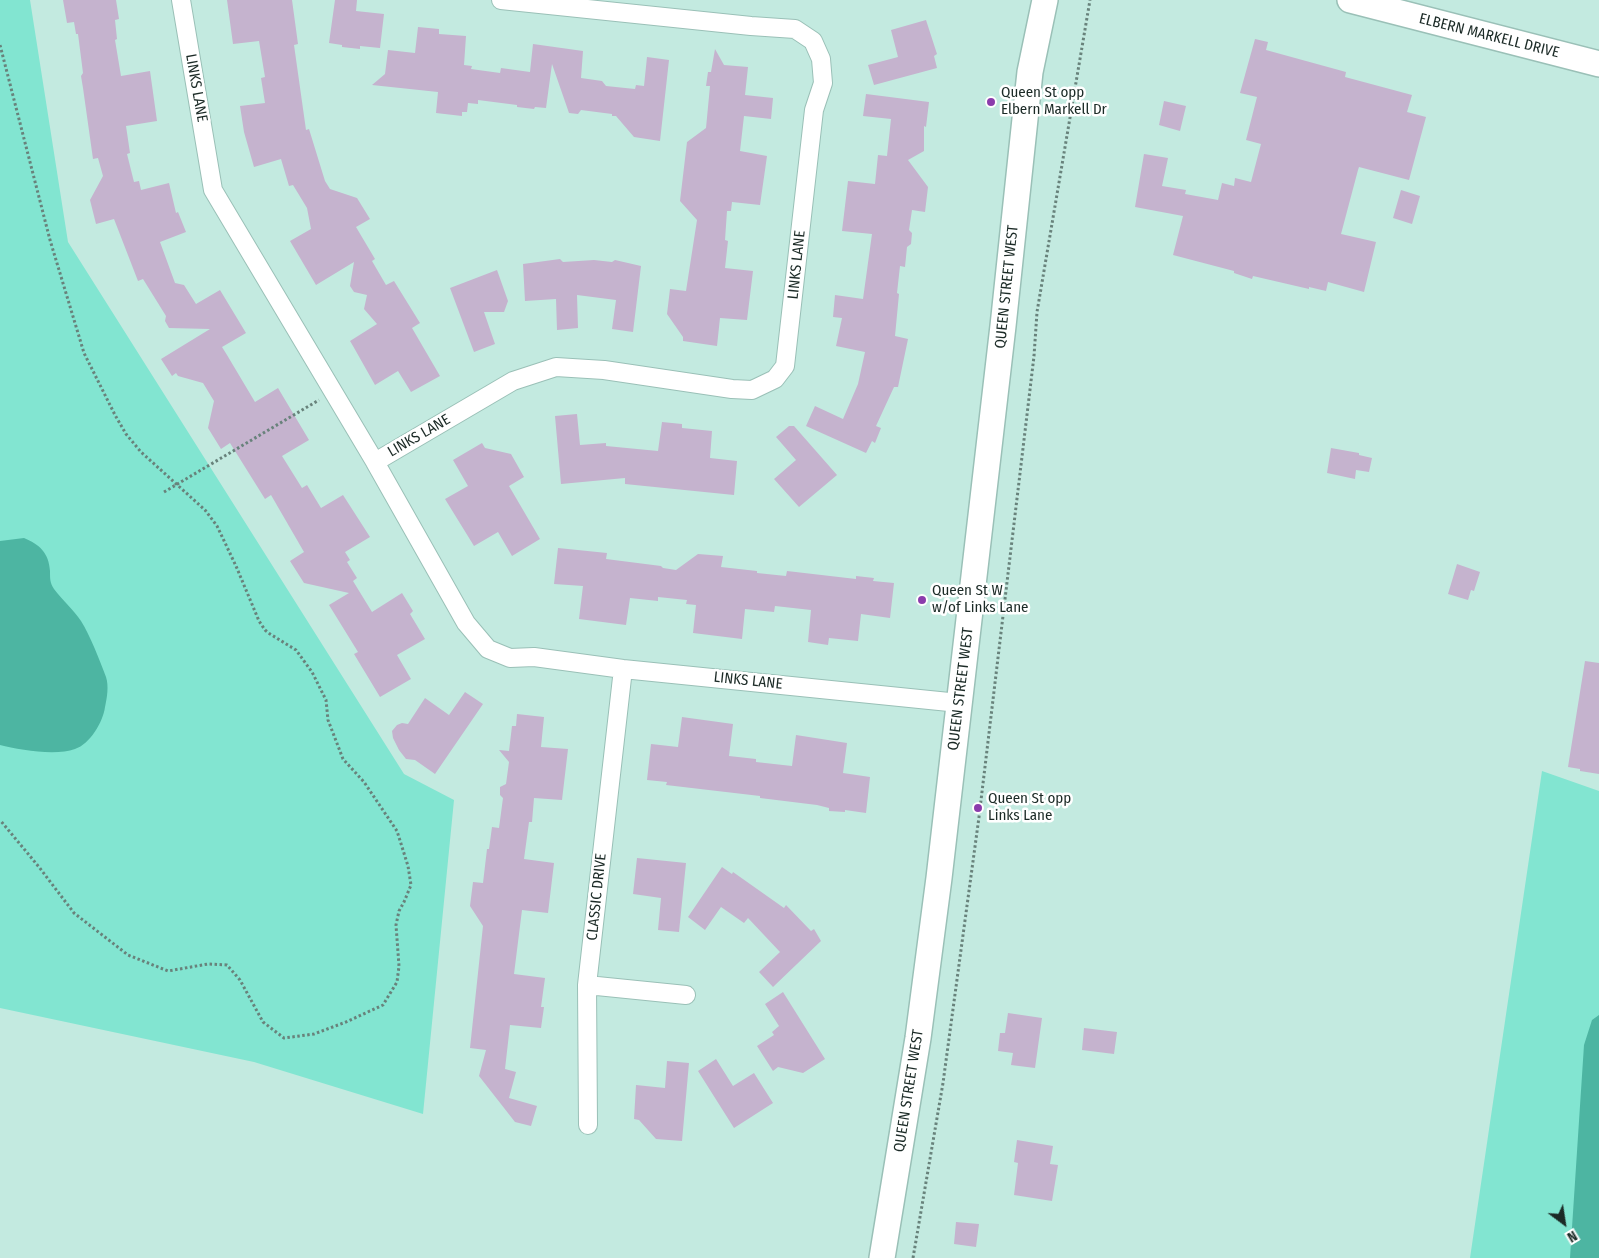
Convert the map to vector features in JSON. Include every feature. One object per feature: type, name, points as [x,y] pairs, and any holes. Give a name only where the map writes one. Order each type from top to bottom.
[{"type":"main road","name":"QUEEN STREET WEST","points":[[882,1258],[918,1038],[939,878],[1003,326],[1030,72],[1045,0]]},
{"type":"main road","name":"ELBERN MARKELL DRIVE","points":[[1350,0],[1599,64]]},
{"type":"street","name":"LINKS LANE","points":[[181,0],[213,190],[375,462],[466,623],[488,649],[510,658],[534,657],[622,669],[959,703]]},
{"type":"street","name":"LINKS LANE","points":[[375,462],[513,381],[556,367],[604,370],[732,389],[752,390],[775,379],[785,366],[814,110],[823,83],[821,59],[813,41],[795,29],[501,0]]},
{"type":"street","name":"CLASSIC DRIVE","points":[[588,1125],[587,985],[622,669]]},
{"type":"street","points":[[587,985],[686,995]]},
{"type":"path","points":[[913,1258],[943,1083],[979,817],[1034,356],[1037,312],[1090,0]]},
{"type":"path","points":[[0,45],[50,240],[84,353],[104,395],[126,434],[141,452],[205,510],[217,526],[255,613],[265,630],[296,650],[312,672],[326,700],[328,720],[342,759],[364,782],[397,831],[406,857],[411,885],[399,911],[396,925],[399,966],[396,982],[391,994],[383,1005],[346,1022],[314,1034],[284,1038],[263,1022],[240,980],[227,965],[208,964],[168,971],[128,955],[74,914],[39,867],[0,820]]},
{"type":"path","points":[[164,492],[333,392]]},
{"type":"shaded area","points":[[0,0],[30,0],[68,242],[404,774],[454,800],[423,1114],[254,1062],[0,1008]]},
{"type":"shaded area","points":[[24,538],[39,546],[48,559],[50,581],[57,593],[78,617],[84,627],[95,648],[107,681],[106,703],[99,726],[81,746],[67,751],[37,752],[0,745],[0,541]]},
{"type":"shaded area","points":[[1542,771],[1599,791],[1599,1258],[1470,1258]]},
{"type":"shaded area","points":[[1599,1015],[1599,1258],[1570,1258],[1584,1045],[1592,1020]]},
{"type":"building","points":[[63,0],[116,0],[119,19],[115,20],[117,39],[115,40],[121,76],[150,71],[157,121],[126,126],[130,153],[127,154],[134,182],[139,181],[141,190],[169,183],[176,213],[178,212],[186,232],[160,242],[175,283],[184,285],[196,304],[220,290],[246,333],[222,347],[255,402],[278,388],[309,440],[282,456],[302,488],[307,485],[321,508],[343,495],[370,537],[345,552],[350,560],[347,562],[357,578],[353,581],[372,612],[402,593],[413,611],[410,614],[425,639],[397,655],[411,679],[380,697],[354,654],[358,652],[329,605],[349,593],[304,583],[290,561],[304,552],[271,495],[265,499],[230,443],[221,449],[208,428],[214,401],[203,383],[178,376],[176,373],[172,376],[161,359],[210,329],[169,328],[165,321],[166,316],[143,279],[138,281],[114,219],[96,224],[90,200],[103,176],[98,158],[93,159],[81,76],[83,73],[78,34],[76,34],[74,22],[67,23]]},
{"type":"building","points":[[227,0],[292,0],[298,44],[294,45],[306,130],[309,129],[325,181],[330,189],[357,198],[370,219],[356,227],[375,259],[372,261],[386,285],[394,281],[420,323],[412,328],[440,376],[411,392],[398,371],[375,385],[350,341],[377,324],[364,309],[367,295],[354,292],[350,286],[354,262],[316,285],[290,241],[311,229],[307,208],[293,185],[289,186],[281,159],[254,167],[244,132],[240,106],[265,103],[261,78],[265,77],[259,41],[233,44]]},
{"type":"building","points":[[335,0],[357,0],[356,11],[384,14],[380,48],[360,46],[360,49],[329,43]]},
{"type":"building","points":[[926,20],[937,54],[934,56],[937,68],[874,85],[868,65],[898,57],[891,30]]},
{"type":"building","points":[[418,27],[439,29],[439,34],[466,36],[464,65],[472,66],[471,69],[500,73],[501,68],[530,72],[533,44],[583,51],[581,78],[602,81],[606,86],[635,89],[636,85],[644,86],[647,57],[669,60],[660,141],[634,137],[616,116],[612,116],[612,114],[581,110],[578,114],[569,113],[552,64],[546,108],[517,107],[517,105],[478,100],[478,104],[468,103],[467,112],[462,112],[462,116],[436,113],[438,92],[372,85],[385,74],[388,50],[415,53]]},
{"type":"building","points":[[1255,39],[1268,42],[1266,50],[1346,72],[1345,77],[1412,95],[1407,112],[1426,117],[1409,180],[1359,167],[1341,234],[1376,242],[1364,292],[1328,282],[1326,291],[1253,276],[1252,279],[1234,273],[1234,271],[1173,255],[1183,216],[1135,207],[1144,154],[1168,158],[1162,186],[1186,190],[1185,194],[1218,200],[1222,183],[1234,186],[1235,178],[1251,182],[1261,144],[1246,140],[1257,97],[1240,93]]},
{"type":"building","points":[[715,49],[724,65],[748,67],[745,95],[773,98],[771,119],[744,116],[740,151],[767,156],[760,205],[732,202],[731,211],[727,211],[725,240],[728,241],[725,268],[753,271],[747,320],[720,318],[717,346],[683,341],[683,337],[667,314],[670,289],[686,291],[697,220],[680,201],[687,142],[706,128],[710,86],[706,86],[708,72],[711,72]]},
{"type":"building","points":[[866,94],[929,102],[926,127],[924,126],[924,151],[908,160],[928,187],[925,212],[912,210],[909,230],[912,233],[911,244],[907,247],[905,267],[900,266],[895,336],[908,339],[898,387],[894,387],[876,426],[881,428],[875,443],[872,441],[866,453],[806,426],[815,406],[843,419],[858,384],[865,352],[836,346],[842,318],[833,317],[835,295],[863,299],[872,234],[842,231],[848,181],[875,184],[878,155],[887,156],[891,119],[863,116]]},
{"type":"building","points":[[1164,101],[1186,106],[1180,131],[1159,125]]},
{"type":"building","points":[[1401,190],[1420,196],[1412,224],[1393,218]]},
{"type":"building","points":[[560,259],[563,262],[594,260],[612,262],[615,260],[641,266],[633,332],[612,329],[616,300],[577,295],[578,328],[557,330],[556,299],[525,301],[523,264]]},
{"type":"building","points":[[497,270],[508,301],[504,312],[484,312],[495,344],[474,352],[450,288]]},
{"type":"building","points":[[577,414],[580,445],[606,443],[606,446],[658,451],[662,422],[682,424],[682,428],[712,431],[710,458],[737,461],[734,495],[625,484],[625,478],[561,484],[555,416]]},
{"type":"building","points":[[789,426],[794,426],[837,475],[799,507],[774,479],[796,460],[776,437]]},
{"type":"building","points":[[482,443],[485,448],[511,454],[524,477],[509,486],[540,539],[512,556],[498,532],[474,546],[445,499],[468,486],[453,460]]},
{"type":"building","points":[[1331,448],[1359,453],[1359,455],[1372,458],[1369,472],[1356,470],[1355,479],[1327,473]]},
{"type":"building","points":[[558,548],[607,553],[606,559],[661,566],[676,570],[698,554],[723,556],[721,567],[757,571],[757,573],[786,576],[787,571],[856,579],[856,576],[874,578],[873,581],[894,583],[890,618],[861,614],[858,641],[829,638],[828,645],[808,642],[811,610],[775,606],[774,612],[745,609],[742,639],[693,633],[696,605],[686,604],[687,600],[658,597],[658,601],[630,598],[626,625],[579,619],[583,586],[554,584]]},
{"type":"building","points":[[1457,564],[1480,572],[1474,591],[1471,590],[1468,600],[1448,594]]},
{"type":"building","points":[[1585,661],[1599,663],[1599,774],[1568,767]]},
{"type":"building","points":[[465,692],[483,704],[435,774],[415,760],[406,759],[393,738],[392,731],[397,725],[402,723],[408,724],[425,698],[449,715]]},
{"type":"building","points":[[517,714],[544,717],[541,747],[568,749],[562,800],[534,798],[532,822],[529,822],[524,859],[554,863],[548,913],[522,910],[514,974],[545,978],[541,1007],[544,1007],[541,1028],[510,1025],[505,1069],[516,1072],[509,1098],[537,1106],[531,1126],[515,1122],[479,1076],[486,1050],[470,1048],[483,926],[470,906],[473,882],[483,883],[492,827],[499,828],[503,798],[500,795],[500,787],[506,784],[509,762],[499,750],[509,751],[512,726],[516,726]]},
{"type":"building","points":[[682,717],[733,724],[729,756],[756,759],[756,762],[792,766],[796,735],[847,743],[843,773],[870,777],[866,813],[845,810],[845,812],[829,811],[829,808],[817,805],[666,785],[667,782],[647,780],[651,744],[678,747]]},
{"type":"building","points":[[637,858],[686,863],[679,932],[658,930],[661,898],[633,894]]},
{"type":"building","points":[[722,867],[732,874],[733,872],[784,908],[786,905],[811,931],[814,929],[821,941],[773,987],[759,972],[780,952],[748,918],[744,923],[721,907],[705,930],[688,917]]},
{"type":"building","points":[[783,992],[825,1059],[803,1073],[778,1067],[773,1071],[757,1046],[774,1035],[772,1032],[779,1026],[765,1004]]},
{"type":"building","points":[[1008,1013],[1042,1018],[1035,1068],[1011,1065],[1013,1053],[998,1051],[1000,1033],[1005,1033]]},
{"type":"building","points":[[1084,1028],[1117,1032],[1114,1054],[1082,1050]]},
{"type":"building","points":[[716,1059],[733,1086],[754,1073],[773,1103],[734,1128],[698,1071]]},
{"type":"building","points":[[667,1061],[689,1063],[682,1141],[656,1139],[639,1120],[634,1119],[636,1085],[665,1088]]},
{"type":"building","points":[[1017,1140],[1053,1146],[1050,1164],[1058,1165],[1052,1201],[1014,1195],[1018,1163],[1014,1162]]},
{"type":"building","points":[[956,1222],[979,1224],[976,1247],[954,1244]]},
{"type":"place","name":"Queen St opp Elbern Markell Dr","points":[[991,102]]},
{"type":"place","name":"Queen St W w/of Links Lane","points":[[922,600]]},
{"type":"place","name":"Queen St opp Links Lane","points":[[978,808]]}]
